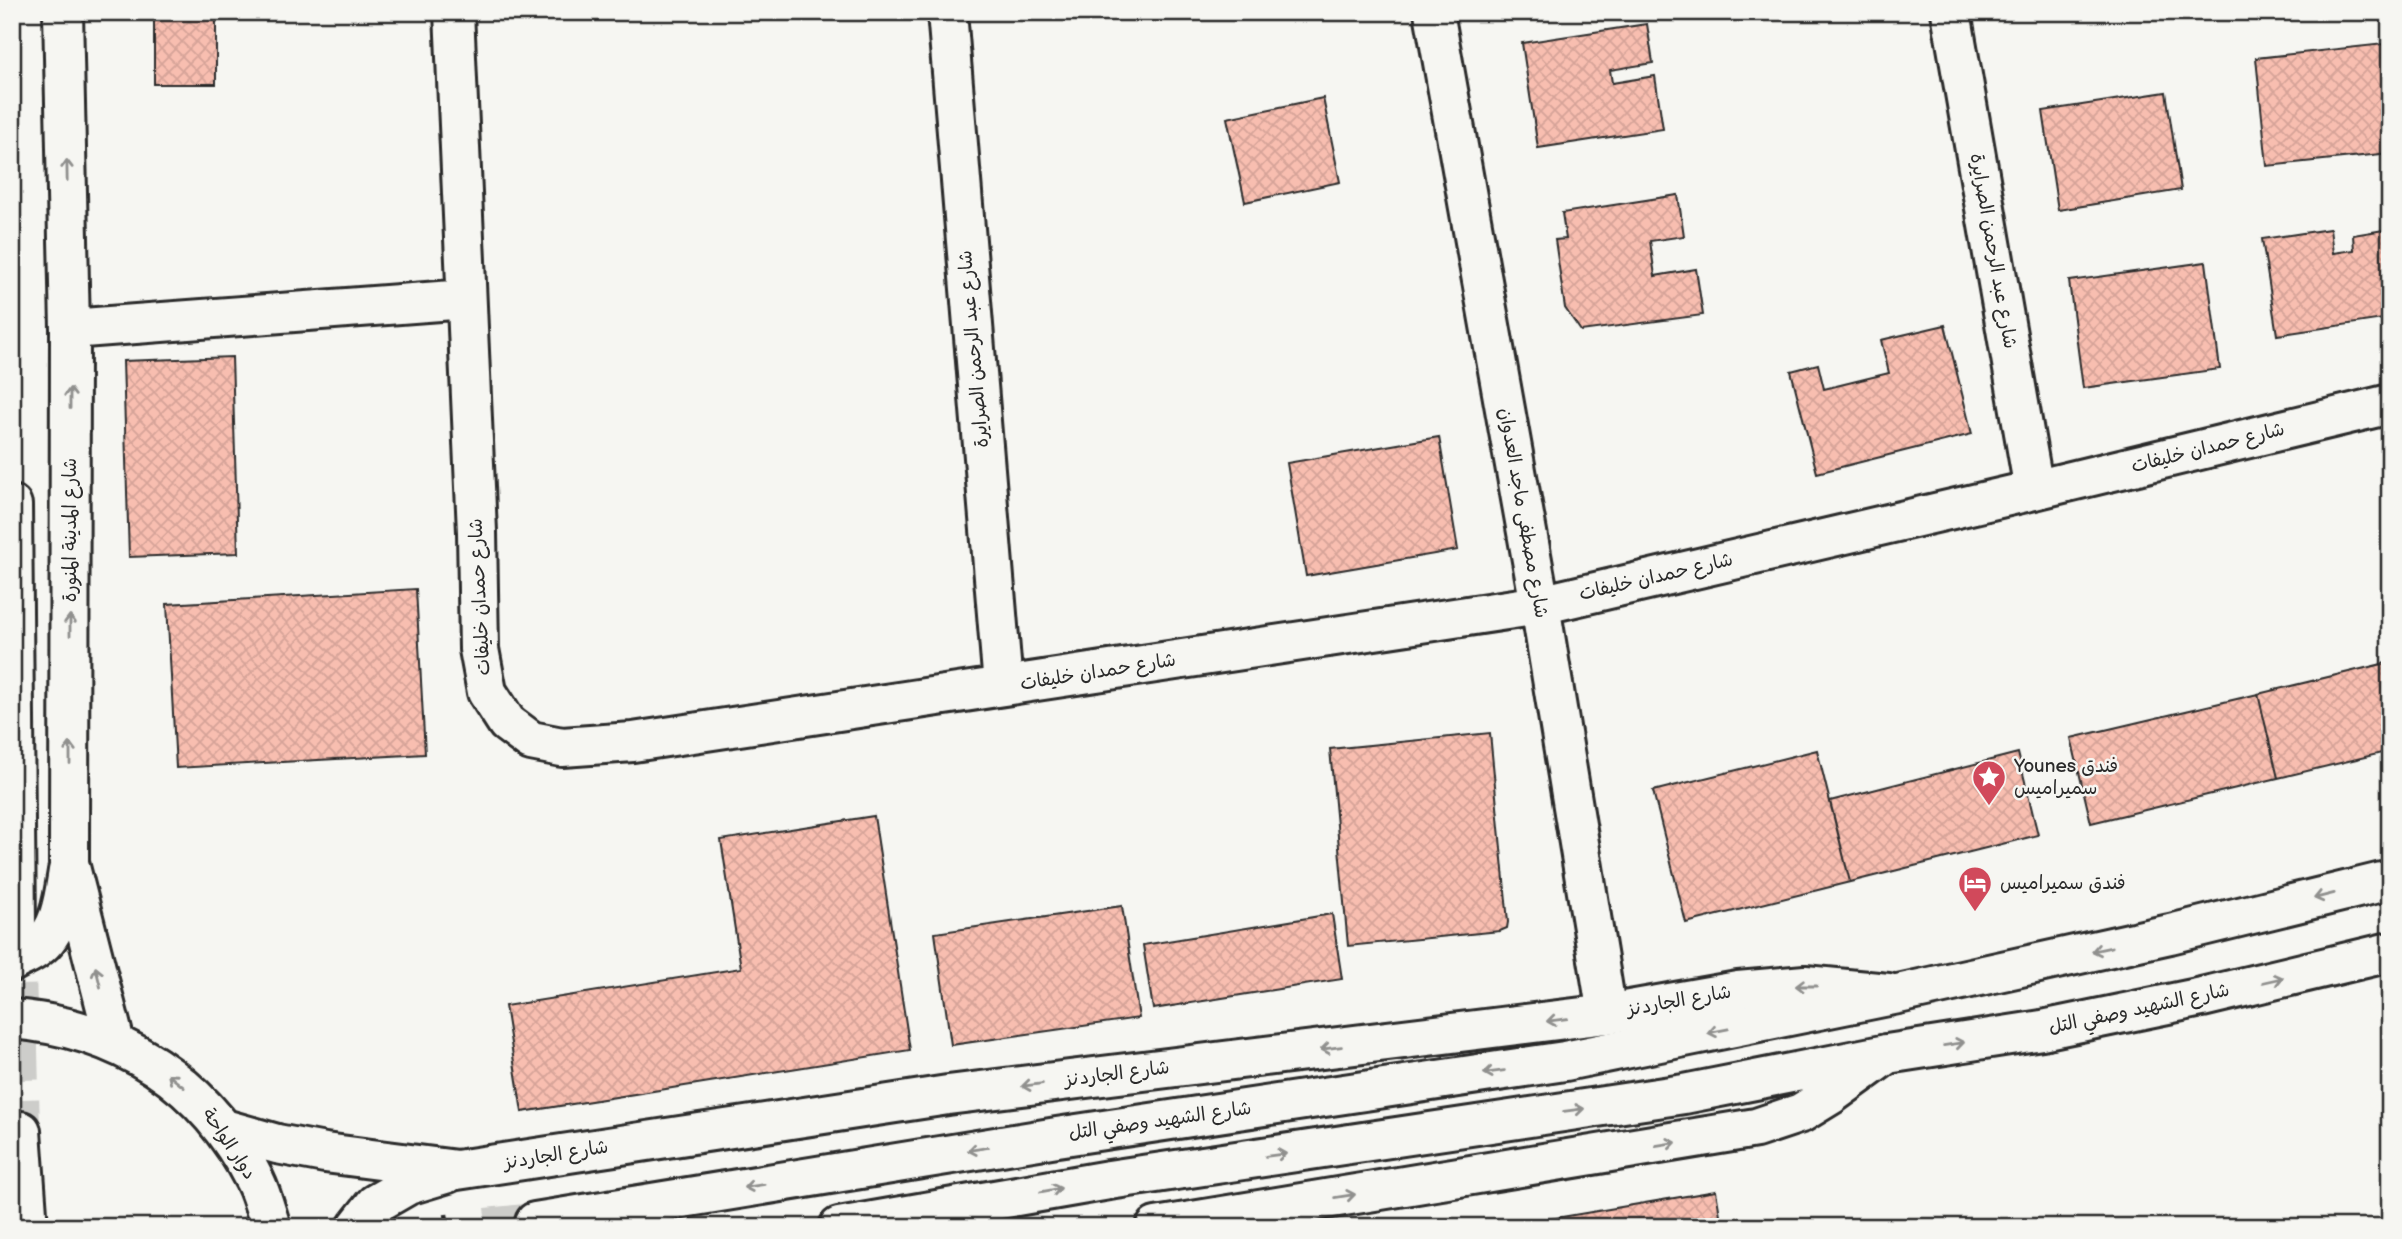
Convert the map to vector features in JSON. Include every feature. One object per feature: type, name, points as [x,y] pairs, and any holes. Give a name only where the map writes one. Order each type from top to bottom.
[{"type":"street","name":"شارع المدينة المنورة","points":[[63,12],[70,328],[69,863],[115,1043]]},
{"type":"street","name":"شارع حمدان خليفات","points":[[454,12],[479,649],[487,692],[507,723],[531,741],[562,747],[633,742],[1540,605],[2390,404]]},
{"type":"street","name":"شارع عبد الرحمن الصرايرة","points":[[947,12],[1003,686]]},
{"type":"street","name":"شارع مصطفى ماجد العدوان","points":[[1434,12],[1540,605],[1606,1014]]},
{"type":"street","name":"شارع عبد الرحمن الصرايرة","points":[[1951,12],[2034,490]]},
{"type":"street","points":[[70,328],[466,299]]},
{"type":"street","points":[[12,505],[14,945],[38,948],[54,927],[64,897],[69,863]]},
{"type":"street","points":[[1898,994],[2170,934],[2390,880]]},
{"type":"street","name":"شارع الشهيد وصفي التل","points":[[1886,1054],[2056,1027],[2202,997],[2390,952]]},
{"type":"street","name":"شارع الجاردنز","points":[[224,1129],[313,1151],[457,1170],[947,1095],[1606,1014],[1738,991],[1805,985],[1898,994]]},
{"type":"street","name":"شارع الشهيد وصفي التل","points":[[535,1222],[1056,1136],[1565,1061],[1898,994]]},
{"type":"street","name":"دوار الواحة","points":[[12,1019],[40,1021],[78,1029],[115,1043],[146,1059],[175,1079],[201,1102],[224,1129],[256,1182],[271,1227]]},
{"type":"street","points":[[839,1227],[1109,1180],[1684,1094],[1886,1054]]},
{"type":"street","points":[[1156,1227],[1756,1128],[1801,1113],[1886,1054]]},
{"type":"street","points":[[21,1131],[28,1227]]},
{"type":"street","points":[[357,1227],[375,1204],[408,1185],[457,1170]]},
{"type":"building","points":[[154,12],[216,12],[216,84],[154,84]]},
{"type":"building","points":[[1647,24],[1653,63],[1610,70],[1612,83],[1655,76],[1663,129],[1538,148],[1522,43]]},
{"type":"building","points":[[2384,44],[2390,104],[2390,153],[2267,166],[2256,58]]},
{"type":"building","points":[[2166,92],[2181,190],[2058,210],[2043,111]]},
{"type":"building","points":[[1323,98],[1340,182],[1245,202],[1227,118]]},
{"type":"building","points":[[1678,195],[1684,236],[1650,241],[1655,276],[1696,269],[1703,315],[1581,331],[1565,308],[1555,240],[1566,239],[1562,213]]},
{"type":"building","points":[[2330,229],[2333,253],[2354,250],[2353,235],[2390,229],[2390,318],[2277,335],[2262,239]]},
{"type":"building","points":[[2206,262],[2220,369],[2083,388],[2069,281]]},
{"type":"building","points":[[1945,325],[1972,434],[1817,473],[1791,371],[1818,364],[1824,389],[1889,373],[1881,340]]},
{"type":"building","points":[[232,357],[238,553],[129,557],[123,361]]},
{"type":"building","points":[[1439,437],[1458,550],[1306,576],[1287,463]]},
{"type":"building","points":[[416,589],[425,754],[176,768],[167,604]]},
{"type":"building","points":[[2390,662],[2390,751],[2278,778],[2258,694]]},
{"type":"building","points":[[2258,694],[2278,778],[2091,823],[2071,738]]},
{"type":"building","points":[[1490,733],[1507,928],[1500,931],[1348,946],[1330,749]]},
{"type":"building","points":[[1817,750],[1850,882],[1686,923],[1653,791]]},
{"type":"building","points":[[2018,753],[2038,835],[1850,882],[1830,801]]},
{"type":"building","points":[[874,816],[910,1050],[522,1112],[505,1006],[741,968],[721,840]]},
{"type":"building","points":[[1122,906],[1139,1018],[951,1045],[935,933]]},
{"type":"building","points":[[1332,914],[1342,979],[1153,1009],[1143,945]]},
{"type":"building","points":[[1716,1191],[1722,1227],[1514,1227],[1514,1225]]},
{"type":"tunnel","points":[[16,928],[21,1131]]},
{"type":"tunnel","points":[[486,1227],[535,1222]]},
{"type":"place","name":"Younes فندق سميراميس","points":[[1989,807]]},
{"type":"place","name":"فندق سميراميس","points":[[1975,913]]}]
